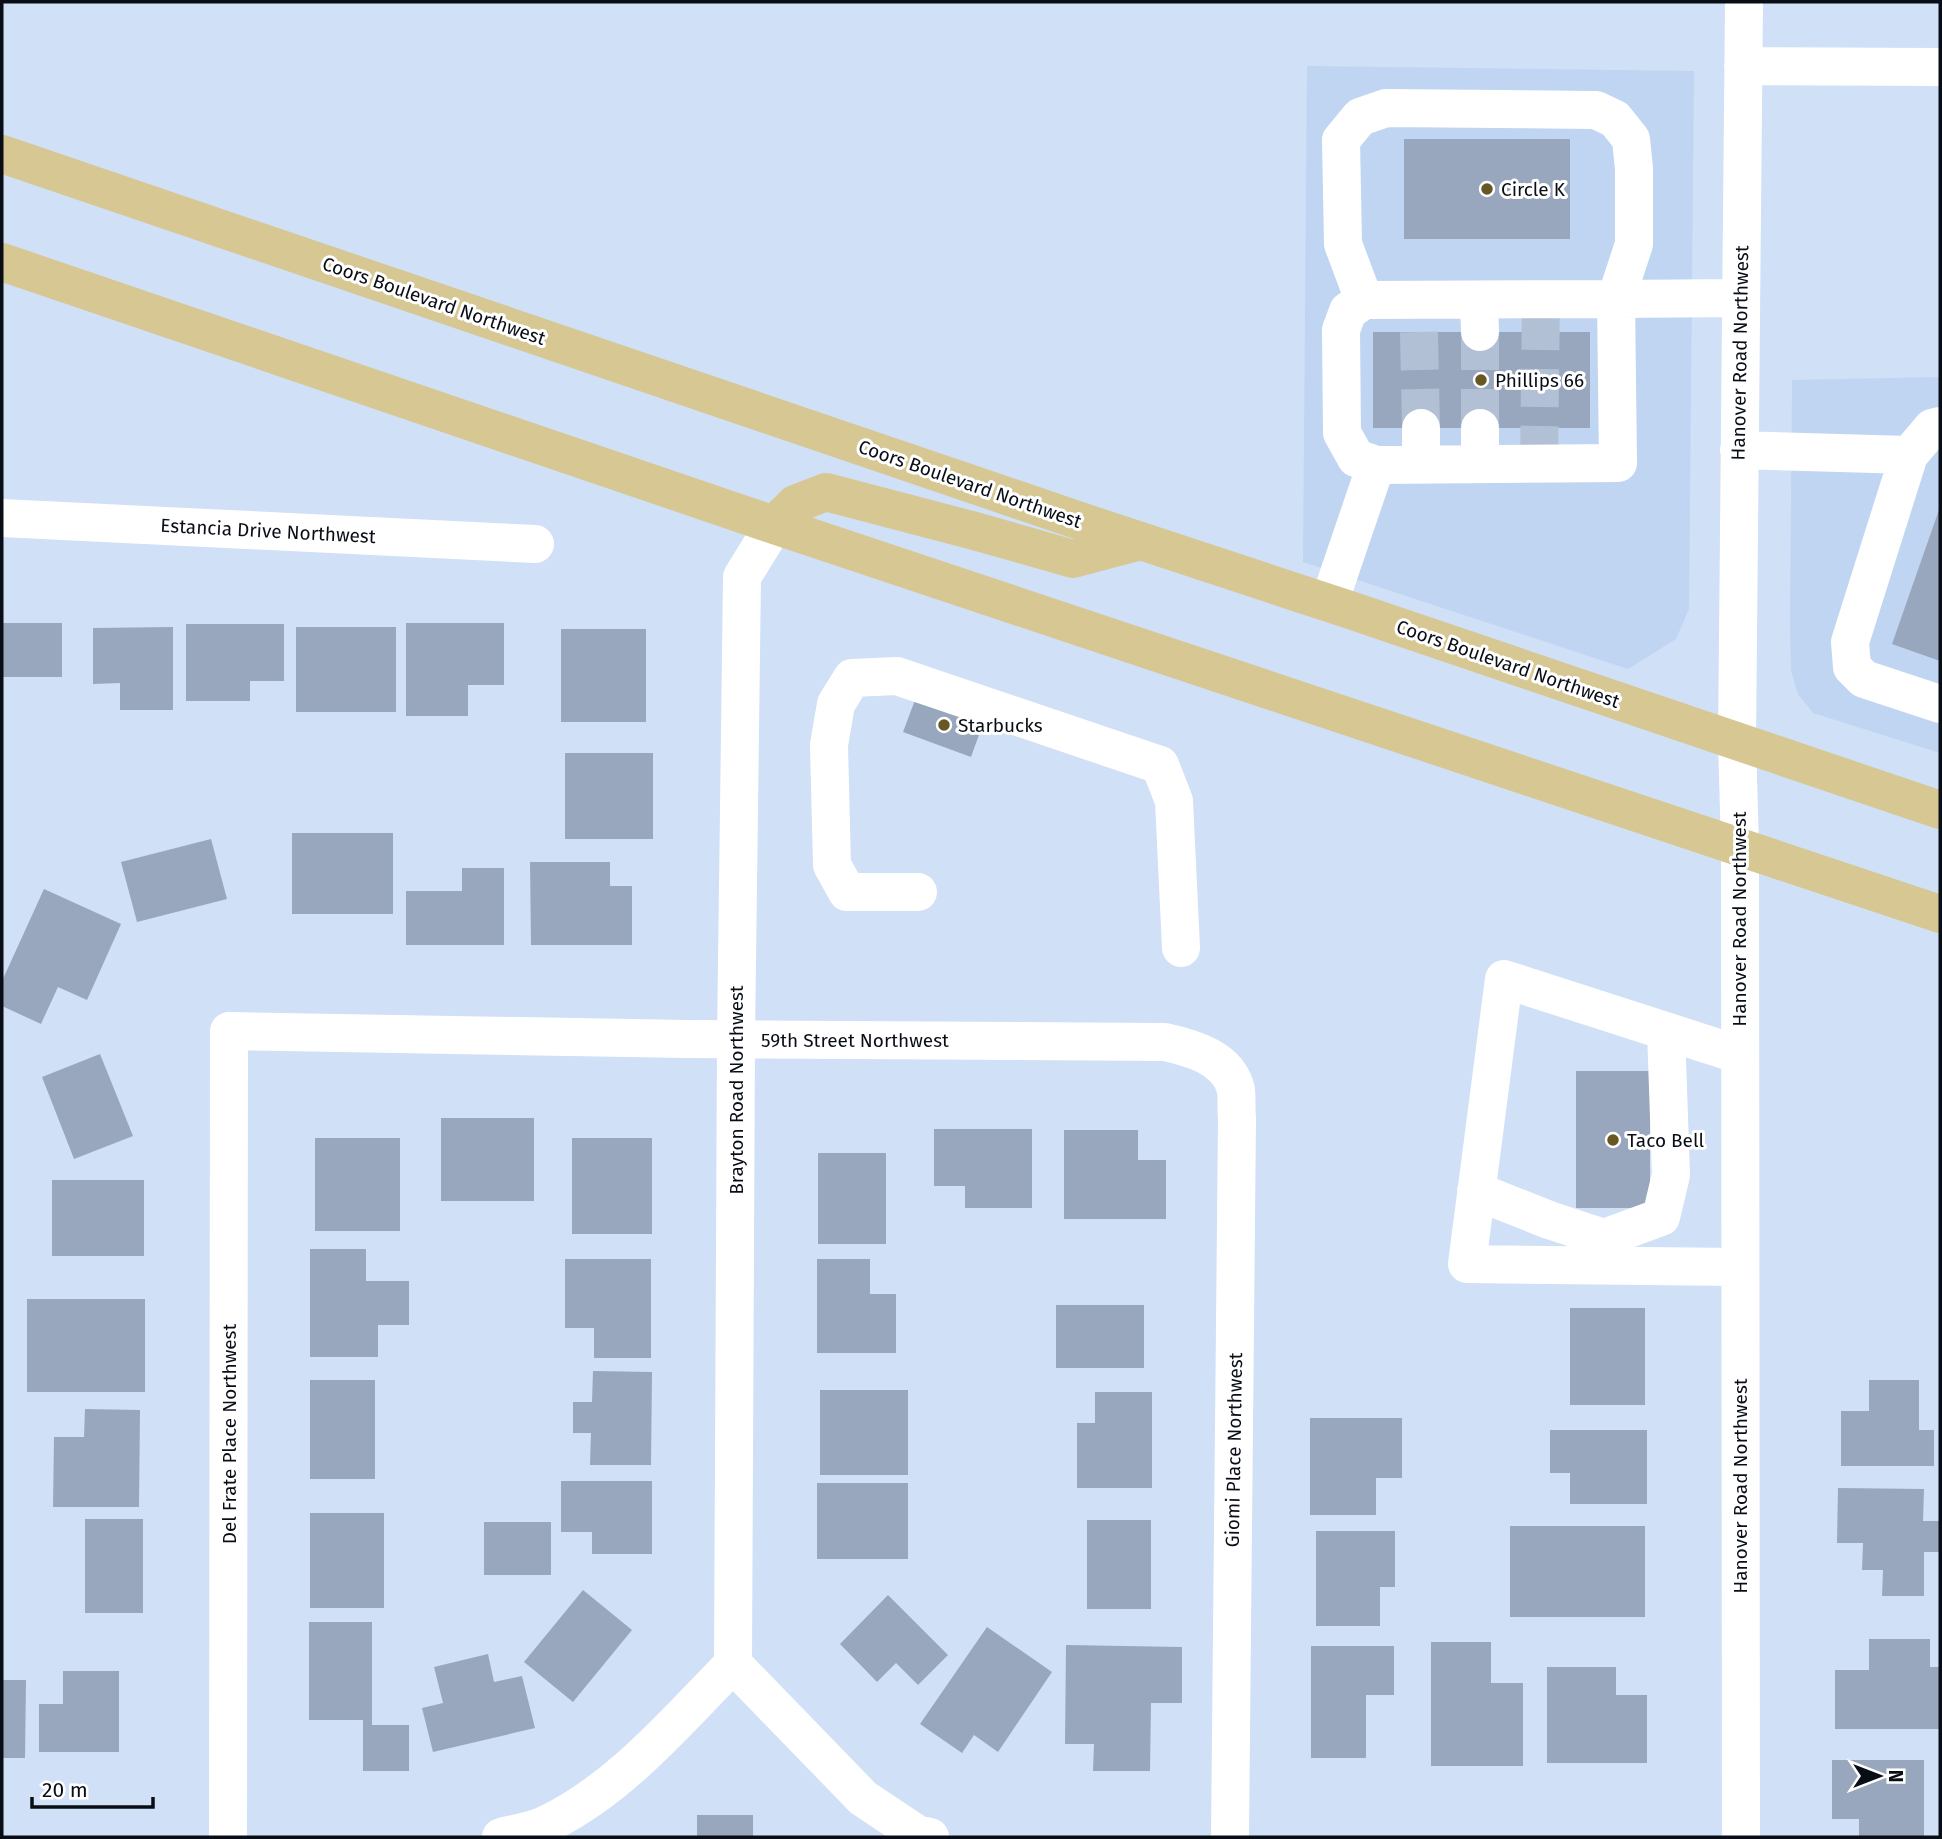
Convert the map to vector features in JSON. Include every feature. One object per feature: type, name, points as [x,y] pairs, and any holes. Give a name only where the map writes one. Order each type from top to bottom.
[{"type":"main road","name":"Coors Boulevard Northwest","points":[[2,154],[1940,810]]},
{"type":"main road","points":[[2,175],[46,169]]},
{"type":"main road","points":[[2,262],[774,525],[1940,914]]},
{"type":"main road","points":[[774,525],[795,504],[826,492],[1073,559],[1141,541]]},
{"type":"street","name":"Hanover Road Northwest","points":[[1741,1837],[1740,846],[1737,743],[1744,2]]},
{"type":"street","points":[[1743,65],[1940,67]]},
{"type":"street","points":[[1386,108],[1596,110],[1615,119],[1630,139],[1634,169],[1634,244],[1616,299],[1618,463],[1480,446],[1421,446],[1376,465],[1356,458],[1342,433],[1341,330],[1348,311],[1364,300],[1343,244],[1341,141],[1360,117],[1386,108]]},
{"type":"street","points":[[1364,300],[1418,316],[1479,316],[1616,299],[1741,298]]},
{"type":"street","points":[[1940,426],[1932,428],[1909,455],[1850,642],[1852,667],[1864,679],[1940,704]]},
{"type":"street","points":[[1739,450],[1909,455]]},
{"type":"street","points":[[1329,603],[1376,465]]},
{"type":"street","name":"Estancia Drive Northwest","points":[[2,518],[535,544]]},
{"type":"street","name":"Brayton Road Northwest","points":[[733,1664],[736,1040],[742,577],[774,525]]},
{"type":"street","points":[[918,892],[847,892],[832,865],[829,745],[836,704],[852,678],[897,676],[1160,765],[1174,802],[1181,948]]},
{"type":"street","points":[[1740,1055],[1504,979],[1467,1264],[1740,1267]]},
{"type":"street","name":"59th Street Northwest","points":[[229,1031],[736,1040],[1165,1042],[1193,1048],[1223,1066]]},
{"type":"street","name":"Del Frate Place Northwest","points":[[228,1837],[229,1031]]},
{"type":"street","points":[[1476,1191],[1604,1238],[1661,1217],[1671,1175],[1666,1031]]},
{"type":"street","name":"Giomi Place Northwest","points":[[1223,1066],[1236,1088],[1237,1118],[1230,1837]]},
{"type":"street","points":[[501,1837],[546,1825],[606,1787],[674,1725],[733,1664],[863,1798],[917,1834],[930,1837]]},
{"type":"shaded area","points":[[1307,66],[1694,71],[1689,609],[1676,639],[1628,669],[1303,562]]},
{"type":"shaded area","points":[[1940,377],[1940,753],[1813,713],[1798,694],[1791,671],[1790,623],[1792,380]]},
{"type":"building","name":"Circle K","points":[[1404,139],[1570,139],[1570,239],[1404,239]]},
{"type":"building","name":"Phillips 66","points":[[1373,332],[1590,332],[1590,428],[1373,428]]},
{"type":"building","points":[[1940,507],[1940,661],[1892,644]]},
{"type":"building","points":[[2,623],[62,623],[62,677],[2,677]]},
{"type":"building","points":[[406,623],[504,623],[504,685],[468,685],[468,716],[406,716]]},
{"type":"building","points":[[186,624],[284,624],[284,681],[250,681],[250,701],[186,701]]},
{"type":"building","points":[[173,627],[173,710],[120,710],[120,683],[93,684],[93,628]]},
{"type":"building","points":[[296,627],[396,627],[396,712],[296,712]]},
{"type":"building","points":[[561,629],[646,629],[646,722],[561,722]]},
{"type":"building","name":"Starbucks","points":[[918,692],[985,718],[971,757],[903,732]]},
{"type":"building","points":[[565,753],[653,753],[653,839],[565,839]]},
{"type":"building","points":[[292,833],[393,833],[393,914],[292,914]]},
{"type":"building","points":[[211,839],[227,899],[137,922],[121,862]]},
{"type":"building","points":[[530,862],[610,862],[610,886],[632,886],[632,945],[531,945]]},
{"type":"building","points":[[462,868],[504,868],[504,945],[406,945],[406,891],[462,891]]},
{"type":"building","points":[[44,889],[121,924],[87,1000],[58,987],[41,1024],[2,1006],[2,981]]},
{"type":"building","points":[[100,1054],[133,1136],[74,1159],[42,1077]]},
{"type":"building","name":"Taco Bell","points":[[1576,1071],[1650,1071],[1650,1208],[1576,1208]]},
{"type":"building","points":[[441,1118],[534,1118],[534,1201],[441,1201]]},
{"type":"building","points":[[934,1129],[1032,1129],[1032,1208],[965,1208],[965,1186],[934,1186]]},
{"type":"building","points":[[1064,1130],[1138,1130],[1138,1160],[1166,1160],[1166,1219],[1064,1219]]},
{"type":"building","points":[[315,1138],[400,1138],[400,1231],[315,1231]]},
{"type":"building","points":[[572,1138],[652,1138],[652,1234],[572,1234]]},
{"type":"building","points":[[818,1153],[886,1153],[886,1244],[818,1244]]},
{"type":"building","points":[[52,1180],[144,1180],[144,1256],[52,1256]]},
{"type":"building","points":[[310,1249],[366,1249],[366,1281],[409,1281],[409,1325],[378,1325],[378,1357],[310,1357]]},
{"type":"building","points":[[565,1259],[651,1259],[651,1358],[594,1358],[594,1328],[565,1328]]},
{"type":"building","points":[[817,1259],[870,1259],[870,1294],[896,1294],[896,1353],[817,1353]]},
{"type":"building","points":[[27,1299],[145,1299],[145,1392],[27,1392]]},
{"type":"building","points":[[1056,1305],[1144,1305],[1144,1368],[1056,1368]]},
{"type":"building","points":[[1570,1308],[1645,1308],[1645,1405],[1570,1405]]},
{"type":"building","points":[[593,1371],[652,1372],[651,1465],[590,1465],[591,1433],[573,1433],[573,1402],[592,1402]]},
{"type":"building","points":[[310,1380],[375,1380],[375,1479],[310,1479]]},
{"type":"building","points":[[1869,1380],[1919,1380],[1919,1430],[1934,1430],[1934,1466],[1841,1466],[1841,1411],[1869,1411]]},
{"type":"building","points":[[820,1390],[908,1390],[908,1475],[820,1475]]},
{"type":"building","points":[[1095,1392],[1152,1392],[1152,1488],[1077,1488],[1077,1423],[1095,1423]]},
{"type":"building","points":[[85,1409],[140,1410],[139,1507],[53,1507],[54,1437],[84,1437]]},
{"type":"building","points":[[1310,1418],[1402,1418],[1402,1478],[1376,1478],[1376,1515],[1310,1515]]},
{"type":"building","points":[[1550,1430],[1647,1430],[1647,1504],[1570,1504],[1570,1473],[1550,1473]]},
{"type":"building","points":[[561,1481],[652,1481],[652,1554],[592,1554],[592,1532],[561,1532]]},
{"type":"building","points":[[817,1483],[908,1483],[908,1559],[817,1559]]},
{"type":"building","points":[[1838,1488],[1924,1489],[1923,1521],[1940,1521],[1940,1552],[1924,1552],[1924,1596],[1882,1596],[1883,1570],[1862,1570],[1863,1543],[1837,1543]]},
{"type":"building","points":[[310,1513],[384,1513],[384,1608],[310,1608]]},
{"type":"building","points":[[85,1519],[143,1519],[143,1613],[85,1613]]},
{"type":"building","points":[[1087,1520],[1151,1520],[1151,1609],[1087,1609]]},
{"type":"building","points":[[484,1522],[551,1522],[551,1575],[484,1575]]},
{"type":"building","points":[[1510,1526],[1645,1526],[1645,1617],[1510,1617]]},
{"type":"building","points":[[1316,1531],[1395,1531],[1395,1587],[1380,1587],[1380,1626],[1316,1626]]},
{"type":"building","points":[[583,1590],[632,1630],[573,1702],[524,1662]]},
{"type":"building","points":[[888,1595],[948,1655],[918,1685],[896,1663],[877,1682],[840,1644]]},
{"type":"building","points":[[309,1622],[372,1622],[372,1725],[409,1725],[409,1771],[363,1771],[363,1720],[309,1720]]},
{"type":"building","points":[[987,1627],[1052,1672],[998,1752],[974,1735],[962,1753],[920,1724]]},
{"type":"building","points":[[1869,1639],[1930,1639],[1930,1667],[1940,1667],[1940,1729],[1835,1729],[1835,1670],[1869,1670]]},
{"type":"building","points":[[1431,1642],[1491,1642],[1491,1683],[1523,1683],[1523,1766],[1431,1766]]},
{"type":"building","points":[[1066,1645],[1182,1647],[1182,1703],[1151,1703],[1150,1771],[1093,1771],[1094,1744],[1065,1744]]},
{"type":"building","points":[[1311,1646],[1394,1646],[1394,1695],[1366,1695],[1366,1758],[1311,1758]]},
{"type":"building","points":[[488,1654],[494,1682],[522,1676],[535,1728],[433,1752],[422,1708],[443,1703],[434,1667]]},
{"type":"building","points":[[1547,1667],[1616,1667],[1616,1695],[1647,1695],[1647,1763],[1547,1763]]},
{"type":"building","points":[[63,1671],[119,1671],[119,1752],[39,1752],[39,1704],[63,1704]]},
{"type":"building","points":[[2,1680],[26,1680],[25,1758],[2,1758]]},
{"type":"building","points":[[1832,1760],[1924,1760],[1924,1837],[1859,1837],[1859,1819],[1832,1819]]},
{"type":"building","points":[[697,1815],[753,1815],[753,1837],[697,1837]]},
{"type":"tunnel","points":[[1539,464],[1541,299]]},
{"type":"tunnel","points":[[1419,332],[1421,428]]},
{"type":"tunnel","points":[[1480,332],[1480,428]]},
{"type":"place","name":"Circle K","points":[[1487,189]]},
{"type":"place","name":"Phillips 66","points":[[1481,380]]},
{"type":"place","name":"Starbucks","points":[[944,725]]},
{"type":"place","name":"Taco Bell","points":[[1613,1140]]}]
